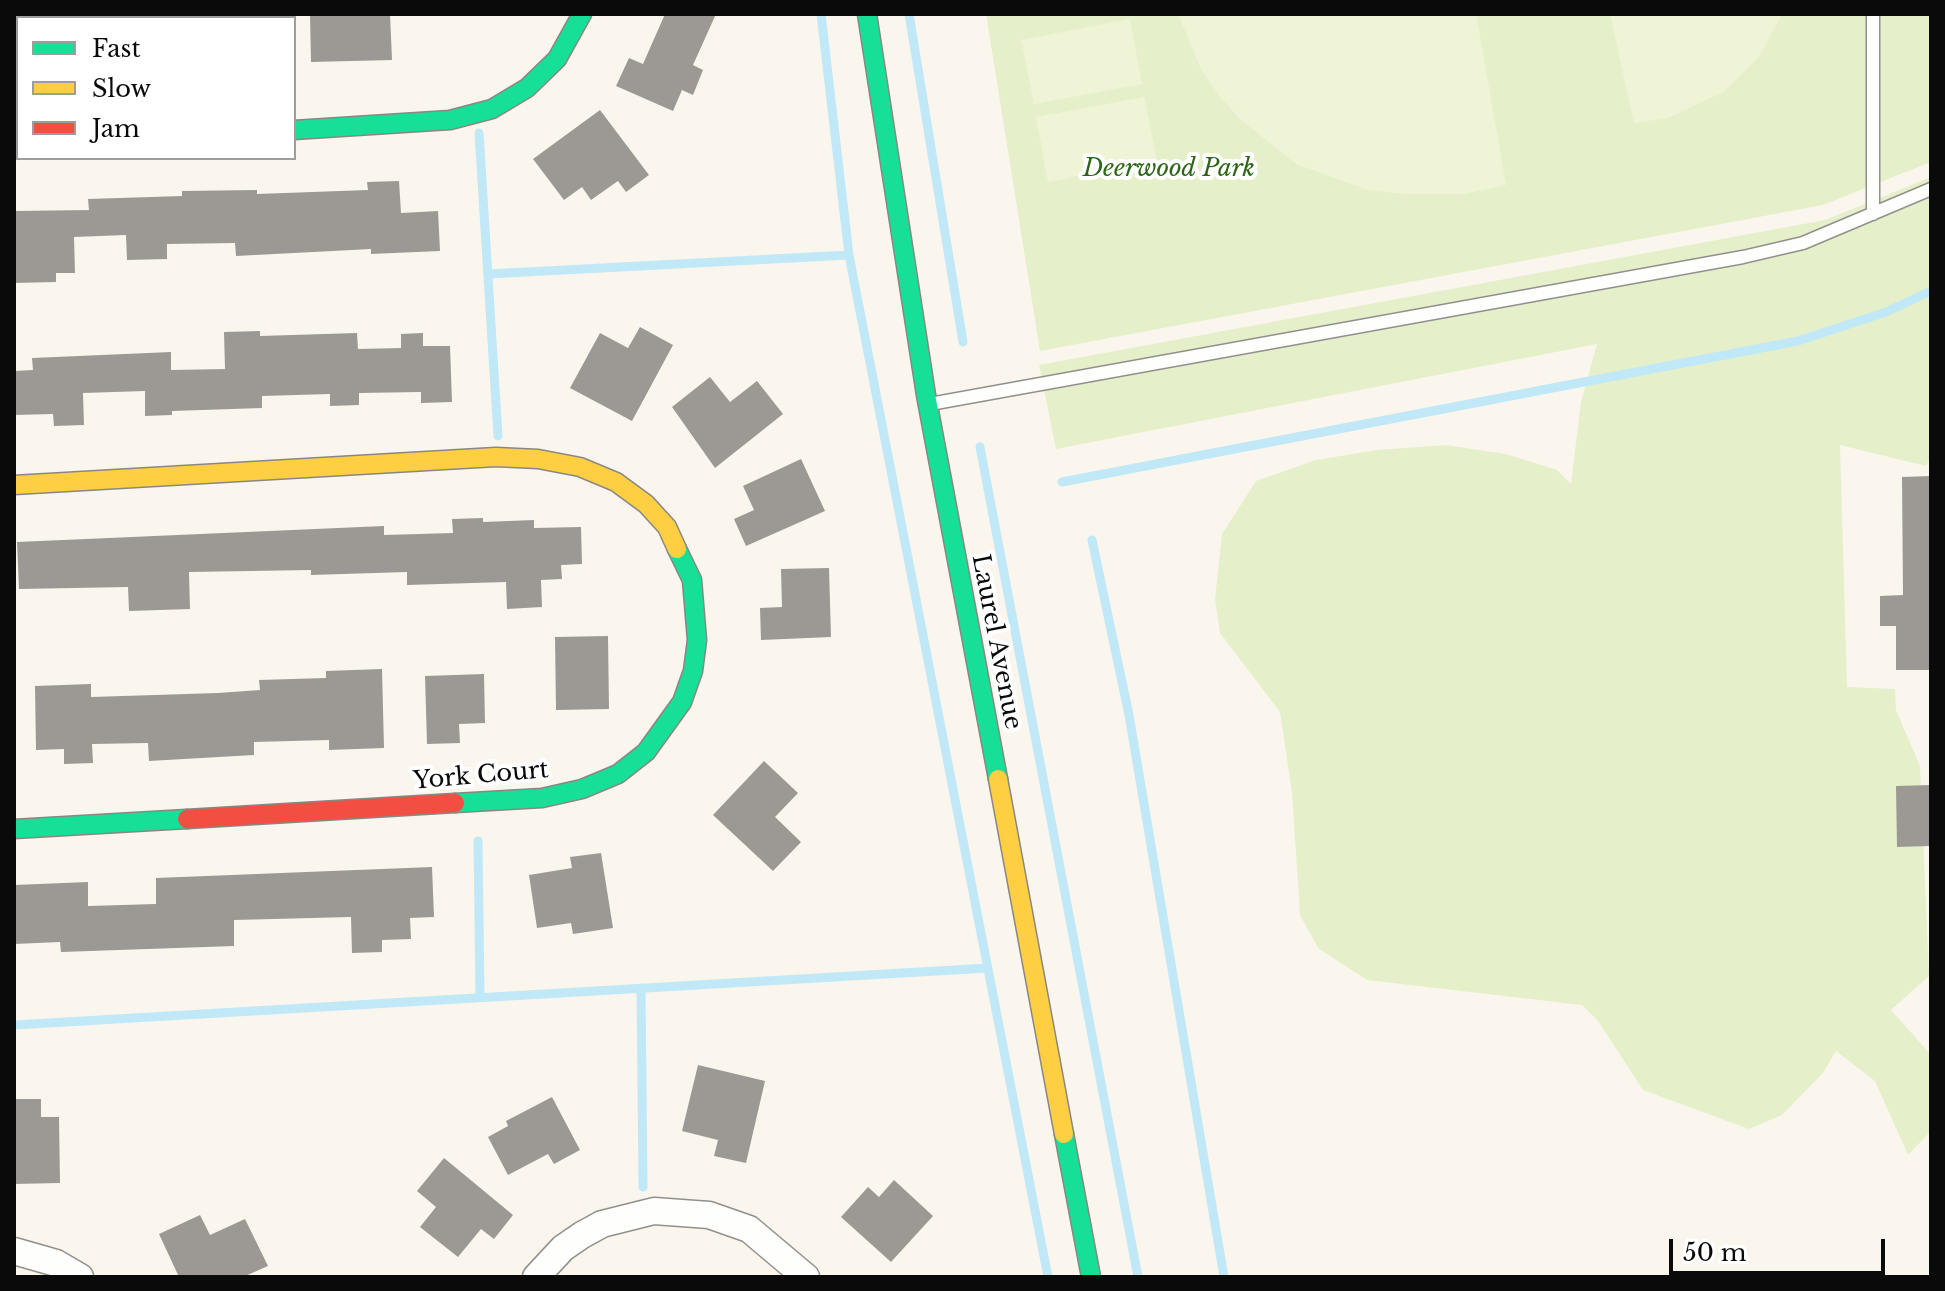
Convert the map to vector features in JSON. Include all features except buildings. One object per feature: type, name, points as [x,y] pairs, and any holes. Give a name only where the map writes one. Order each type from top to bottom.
[{"type":"street","points":[[296,130],[450,120],[492,109],[527,88],[557,59],[582,14]]},
{"type":"street","name":"Laurel Avenue","points":[[867,14],[927,404],[1091,1277]]},
{"type":"street","name":"York Court","points":[[14,485],[496,457],[538,459],[580,467],[616,482],[646,504],[667,527],[684,556],[692,580],[697,640],[693,671],[682,702],[666,729],[646,752],[618,774],[582,789],[542,798],[14,829]]},
{"type":"street","points":[[536,1277],[563,1248],[602,1224],[665,1211],[709,1215],[749,1229],[806,1277]]},
{"type":"street","points":[[14,1251],[56,1263],[80,1277]]},
{"type":"lane","points":[[1873,14],[1873,214]]},
{"type":"lane","points":[[927,404],[1743,257],[1803,243],[1931,189]]},
{"type":"green space","name":"Deerwood Park","points":[[986,14],[1931,14],[1931,162],[1823,205],[1040,351]]},
{"type":"green space","points":[[1178,14],[1476,14],[1506,185],[1464,194],[1406,194],[1368,190],[1296,164],[1241,120],[1220,97],[1201,69]]},
{"type":"green space","points":[[1610,14],[1782,14],[1759,57],[1725,91],[1668,118],[1634,123]]},
{"type":"green space","points":[[1130,19],[1142,84],[1034,104],[1021,40]]},
{"type":"green space","points":[[1144,97],[1157,161],[1048,182],[1036,117]]},
{"type":"green space","points":[[1931,177],[1931,456],[1926,466],[1840,445],[1847,687],[1895,689],[1896,710],[1920,766],[1929,976],[1891,1010],[1931,1055],[1931,1131],[1908,1155],[1875,1081],[1836,1051],[1823,1073],[1782,1115],[1749,1129],[1643,1090],[1598,1021],[1582,1005],[1367,980],[1318,948],[1300,915],[1292,793],[1280,712],[1220,633],[1215,599],[1222,534],[1256,481],[1316,460],[1377,450],[1446,445],[1506,454],[1557,470],[1571,484],[1581,402],[1597,344],[1056,449],[1039,365],[1825,220]]},
{"type":"waterway","points":[[821,14],[849,255],[1048,1277]]},
{"type":"waterway","points":[[909,14],[963,342]]},
{"type":"waterway","points":[[479,133],[498,436]]},
{"type":"waterway","points":[[488,274],[849,255]]},
{"type":"waterway","points":[[1062,482],[1798,341],[1886,312],[1931,291]]},
{"type":"waterway","points":[[980,447],[1138,1277]]},
{"type":"waterway","points":[[1092,540],[1129,715],[1224,1277]]},
{"type":"waterway","points":[[478,841],[480,997]]},
{"type":"waterway","points":[[14,1025],[988,968]]},
{"type":"waterway","points":[[641,988],[643,1187]]},
{"type":"traffic: fast","points":[[296,130],[450,120],[492,109],[527,88],[557,59],[582,14]]},
{"type":"traffic: fast","points":[[867,14],[926,395],[998,779]]},
{"type":"traffic: fast","points":[[455,803],[542,798],[582,789],[618,774],[646,752],[682,702],[693,671],[697,640],[692,580],[677,549]]},
{"type":"traffic: fast","points":[[14,829],[187,819]]},
{"type":"traffic: fast","points":[[1064,1134],[1091,1277]]},
{"type":"traffic: slow","points":[[14,485],[496,457],[538,459],[580,467],[616,482],[646,504],[667,527],[677,549]]},
{"type":"traffic: slow","points":[[998,779],[1064,1134]]},
{"type":"traffic: jam","points":[[187,819],[455,803]]}]
